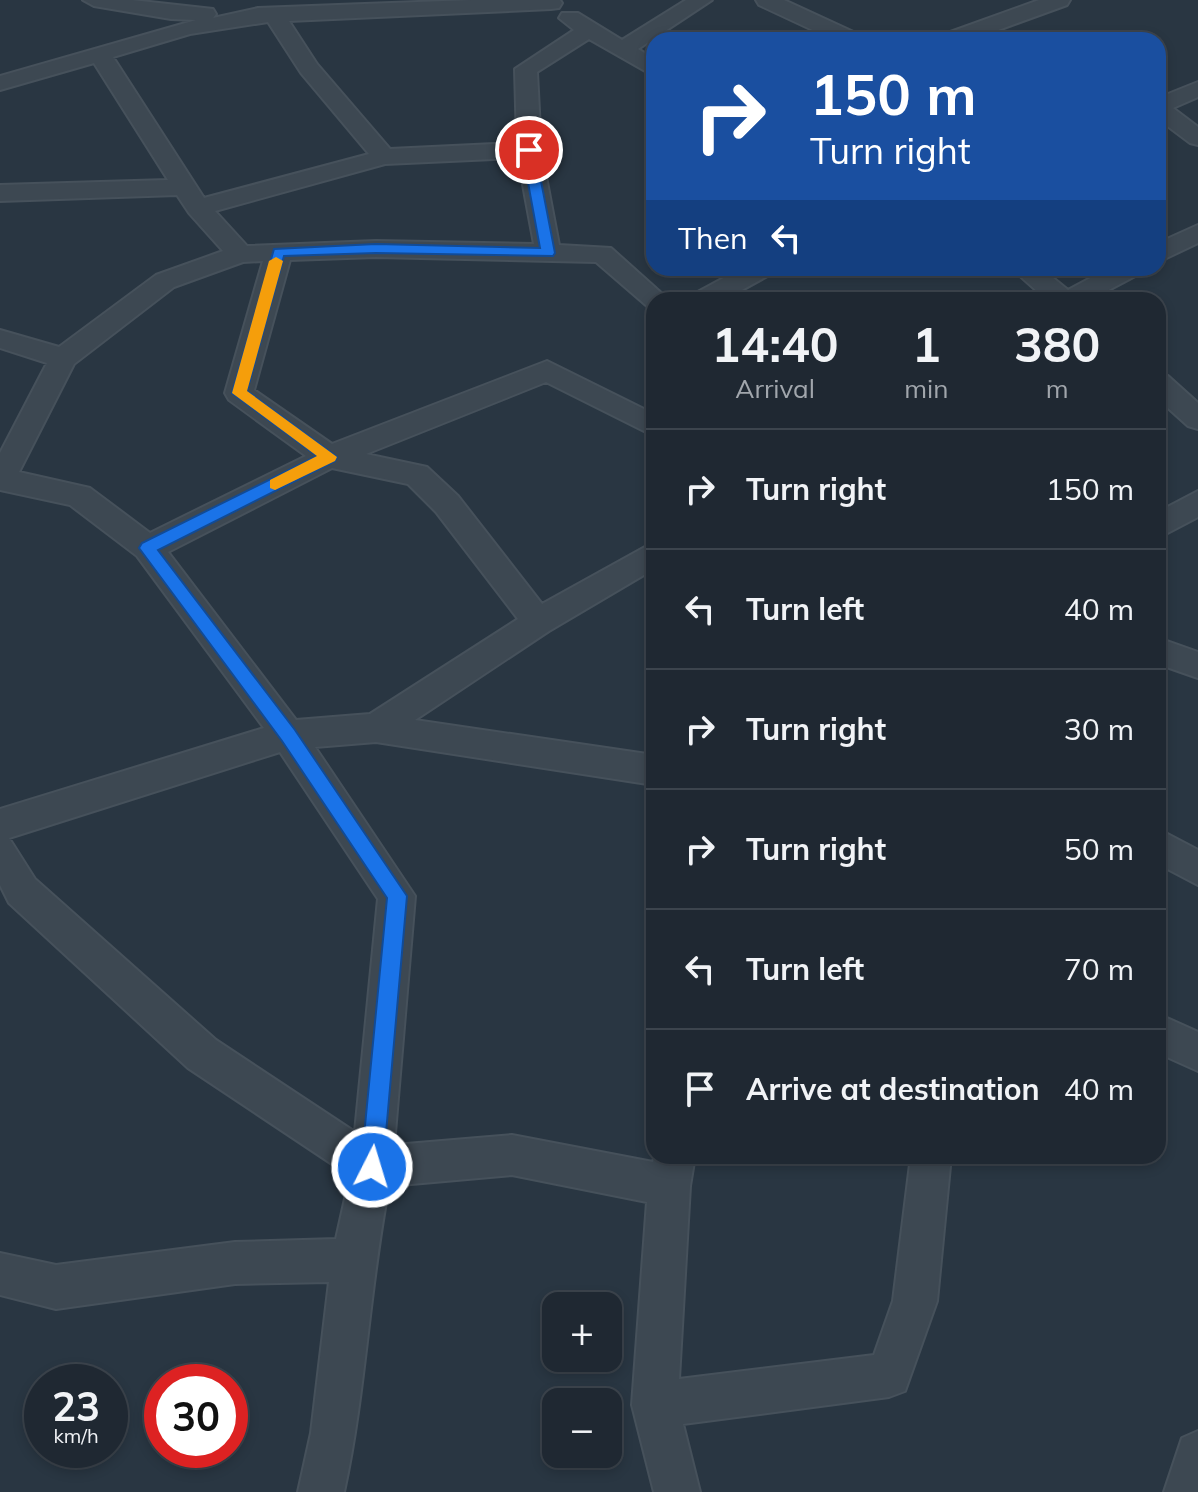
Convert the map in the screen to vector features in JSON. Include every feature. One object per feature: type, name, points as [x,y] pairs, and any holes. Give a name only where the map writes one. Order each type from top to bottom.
[{"type":"street","points":[[94,0],[274,15]]},
{"type":"street","points":[[650,32],[701,0]]},
{"type":"street","points":[[767,0],[835,32]]},
{"type":"street","points":[[972,32],[1059,0]]},
{"type":"street","points":[[0,83],[188,28],[329,6],[550,2],[587,31],[646,64]]},
{"type":"street","points":[[159,37],[174,6]]},
{"type":"street","points":[[274,15],[309,68],[384,157]]},
{"type":"street","points":[[548,253],[529,150],[526,69],[587,31]]},
{"type":"street","points":[[623,49],[646,35]]},
{"type":"street","points":[[100,55],[198,208],[240,254]]},
{"type":"street","points":[[1166,103],[1198,89]]},
{"type":"street","points":[[1166,113],[1198,138]]},
{"type":"street","points":[[198,208],[384,157],[529,150]]},
{"type":"street","points":[[0,193],[184,187]]},
{"type":"street","points":[[1166,250],[1198,233]]},
{"type":"street","points":[[321,1492],[334,1433],[353,1260],[372,1167],[397,896],[288,735],[148,548],[79,496],[1,479],[63,358],[165,281],[240,254],[376,249],[602,254],[647,292]]},
{"type":"street","points":[[279,252],[239,393],[329,457],[417,475],[447,504],[538,622]]},
{"type":"street","points":[[718,292],[747,276]]},
{"type":"street","points":[[1034,276],[1056,292]]},
{"type":"street","points":[[1082,292],[1114,276]]},
{"type":"street","points":[[0,339],[63,358]]},
{"type":"street","points":[[148,548],[329,457],[547,371],[646,422]]},
{"type":"street","points":[[1166,390],[1198,419]]},
{"type":"street","points":[[1166,522],[1198,502]]},
{"type":"street","points":[[376,728],[538,622],[646,559]]},
{"type":"street","points":[[1166,654],[1198,665]]},
{"type":"street","points":[[0,825],[288,735],[376,728],[646,769]]},
{"type":"street","points":[[0,850],[22,891],[202,1054],[372,1167],[512,1155],[672,1171],[655,1405],[677,1492]]},
{"type":"street","points":[[1166,850],[1198,869]]},
{"type":"street","points":[[1166,1037],[1198,1052]]},
{"type":"street","points":[[655,1405],[889,1375],[915,1301],[930,1164]]},
{"type":"street","points":[[0,1274],[56,1287],[235,1263],[353,1260]]},
{"type":"street","points":[[1187,1492],[1198,1454]]},
{"type":"slow traffic","points":[[275,484],[329,457],[239,393],[276,261]]},
{"type":"route","points":[[372,1167],[397,896],[288,735],[148,548],[329,457],[239,393],[279,252],[376,249],[548,253],[529,150]]}]
